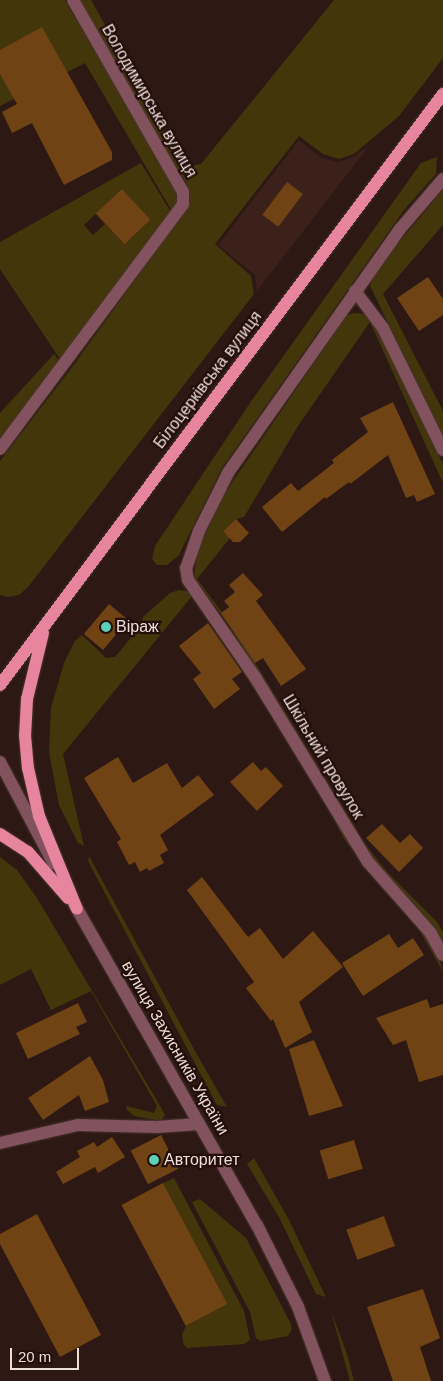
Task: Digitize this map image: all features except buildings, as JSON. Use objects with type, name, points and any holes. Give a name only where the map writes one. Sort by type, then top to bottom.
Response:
[{"type":"main road","name":"Білоцерківська вулиця","points":[[0,685],[443,94]]},
{"type":"main road","points":[[45,624],[27,699],[25,734],[28,768],[39,816],[77,909]]},
{"type":"main road","points":[[0,834],[28,852],[77,909]]},
{"type":"street","name":"Володимирська вулиця","points":[[0,449],[179,214],[183,192],[73,0]]},
{"type":"street","points":[[443,178],[400,229],[355,290],[383,328],[443,450]]},
{"type":"street","name":"Шкільний провулок","points":[[355,290],[228,473],[199,531],[186,568],[188,580],[266,694],[368,862],[430,932],[443,955]]},
{"type":"street","name":"вулиця Захисників України","points":[[0,762],[77,909],[282,1272],[313,1344],[324,1381]]},
{"type":"street","points":[[0,1142],[78,1125],[167,1127],[199,1124]]},
{"type":"shaded area","points":[[0,0],[65,0],[176,190],[177,203],[173,213],[85,63],[0,106]]},
{"type":"shaded area","points":[[80,0],[91,0],[185,167],[201,164],[334,0],[443,0],[443,58],[399,116],[354,154],[339,159],[323,154],[299,136],[215,244],[251,276],[254,294],[28,587],[19,595],[8,597],[0,595],[0,461],[73,366],[188,206],[190,198],[186,182],[159,143]]},
{"type":"shaded area","points":[[299,140],[321,158],[339,162],[353,157],[369,146],[257,291],[255,275],[218,245]]},
{"type":"shaded area","points":[[437,157],[436,174],[404,210],[222,468],[179,555],[167,565],[157,565],[152,559],[155,546],[252,400],[421,163]]},
{"type":"shaded area","points":[[141,163],[172,214],[60,359],[0,269],[0,242]],"holes":[[[122,189],[151,220],[124,244],[105,224],[93,235],[84,225]]]},
{"type":"shaded area","points":[[443,190],[443,225],[383,294],[443,411],[443,436],[370,286],[372,278],[394,248]]},
{"type":"shaded area","points":[[354,313],[367,314],[373,320],[443,464],[443,483],[370,322],[298,426],[244,517],[236,519],[223,531],[230,538],[197,579],[234,628],[365,844],[388,873],[437,922],[443,932],[443,943],[432,926],[373,863],[232,630],[194,577],[197,553],[220,500],[347,315]]},
{"type":"shaded area","points":[[54,354],[59,361],[0,440],[0,413]]},
{"type":"shaded area","points":[[179,590],[192,592],[419,926],[439,957],[443,972],[420,931],[344,839],[318,787],[193,595],[63,754],[84,846],[78,843],[59,805],[49,752],[51,708],[64,663],[75,641],[82,635],[106,658],[115,657],[140,627],[143,617],[170,593]]},
{"type":"shaded area","points":[[89,856],[227,1107],[217,1105],[88,861]]},
{"type":"shaded area","points":[[0,857],[17,870],[37,898],[159,1104],[165,1115],[161,1121],[134,1116],[127,1110],[126,1106],[154,1113],[157,1106],[91,991],[51,1010],[31,969],[0,985]]},
{"type":"shaded area","points":[[254,1158],[289,1220],[326,1297],[316,1294],[280,1219],[247,1164]]},
{"type":"shaded area","points":[[174,1178],[244,1311],[250,1340],[244,1344],[187,1348],[184,1345],[182,1335],[186,1326],[227,1304],[163,1183]]},
{"type":"shaded area","points":[[200,1199],[246,1238],[290,1322],[292,1329],[288,1336],[260,1341],[256,1338],[250,1312],[192,1202]]},
{"type":"shaded area","points":[[331,1311],[347,1354],[354,1381],[350,1381]]},
{"type":"place","name":"Віраж","points":[[106,627]]},
{"type":"place","name":"Авторитет","points":[[154,1160]]}]
